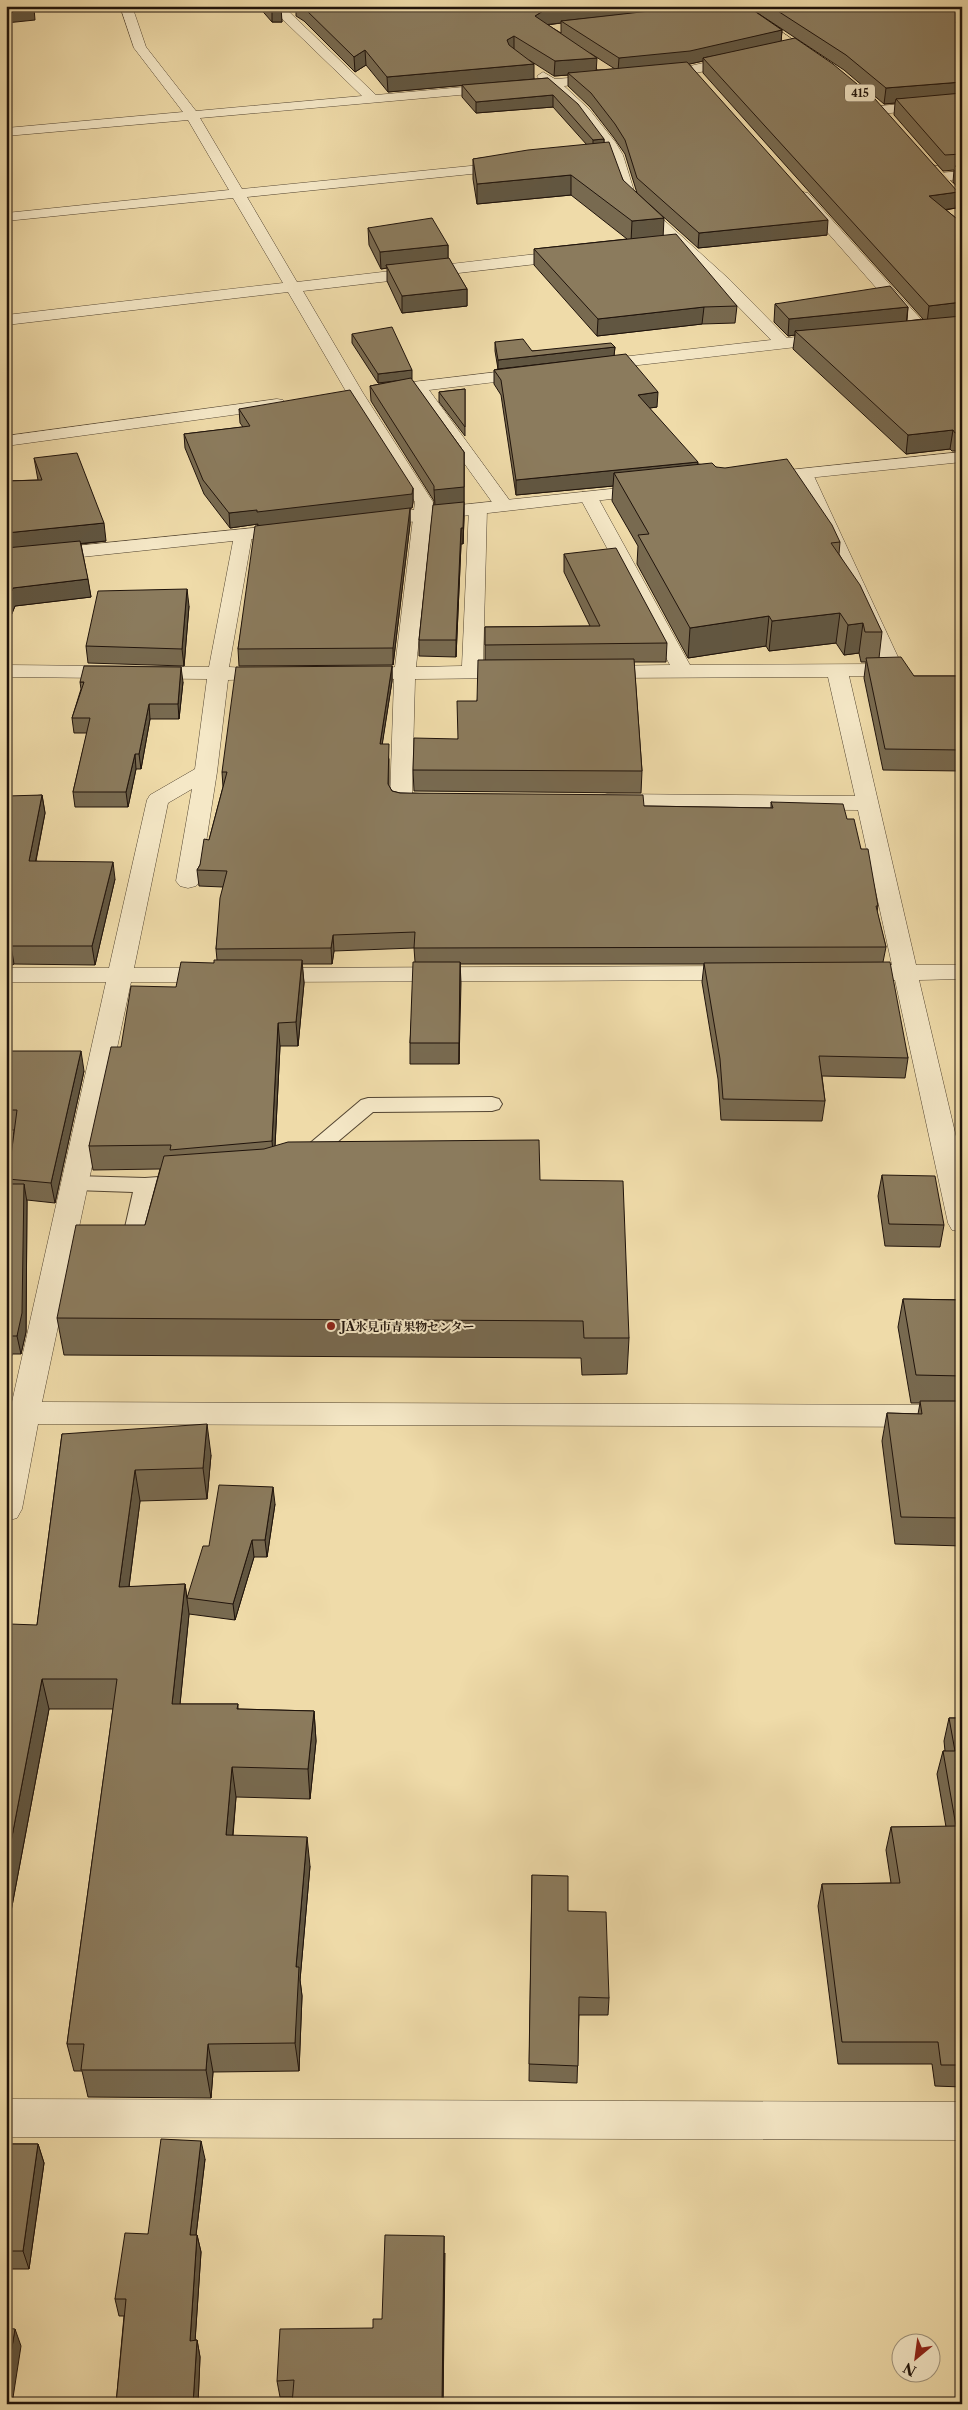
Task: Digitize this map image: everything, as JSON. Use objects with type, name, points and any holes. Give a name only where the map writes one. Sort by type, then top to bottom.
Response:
[{"type":"highway","points":[[738,7],[830,69]]},
{"type":"highway","name":"415","points":[[876,107],[891,122]]},
{"type":"highway","points":[[927,162],[962,204]]},
{"type":"street","points":[[126,6],[140,48],[191,114],[355,394],[424,502],[421,515],[405,674],[401,800],[450,800]]},
{"type":"street","points":[[720,11],[738,7]]},
{"type":"street","points":[[301,10],[280,10],[372,98]]},
{"type":"street","points":[[777,51],[796,46]]},
{"type":"street","points":[[644,74],[690,70],[748,57]]},
{"type":"street","points":[[529,66],[580,104],[608,139],[616,155],[628,196],[724,282],[784,342]]},
{"type":"street","points":[[6,132],[616,77],[600,67]]},
{"type":"street","points":[[690,70],[703,85]]},
{"type":"street","points":[[876,107],[962,102]]},
{"type":"street","points":[[587,158],[616,155]]},
{"type":"street","points":[[6,217],[528,164]]},
{"type":"street","points":[[940,177],[962,175]]},
{"type":"street","points":[[794,187],[922,330]]},
{"type":"street","points":[[640,247],[679,243]]},
{"type":"street","points":[[6,320],[292,285],[590,252]]},
{"type":"street","points":[[902,332],[942,328]]},
{"type":"street","points":[[575,367],[784,342],[843,337]]},
{"type":"street","points":[[336,396],[546,371]]},
{"type":"street","points":[[417,386],[504,505]]},
{"type":"street","points":[[6,441],[297,402]]},
{"type":"street","points":[[745,480],[962,457]]},
{"type":"street","points":[[577,672],[894,670],[804,474]]},
{"type":"street","points":[[352,523],[666,488]]},
{"type":"street","points":[[588,496],[683,671]]},
{"type":"street","points":[[472,673],[478,508]]},
{"type":"street","points":[[6,559],[312,528]]},
{"type":"street","points":[[188,881],[206,772],[218,674],[243,536]]},
{"type":"street","points":[[837,669],[962,1223]]},
{"type":"street","points":[[6,671],[287,674]]},
{"type":"street","points":[[366,674],[539,672]]},
{"type":"street","points":[[6,1509],[16,1413],[69,1250],[76,1183],[158,800],[206,772]]},
{"type":"street","points":[[589,801],[866,803]]},
{"type":"street","points":[[837,973],[962,972]]},
{"type":"street","points":[[6,975],[758,973]]},
{"type":"street","points":[[16,1413],[962,1416]]},
{"type":"street","points":[[6,2118],[962,2120]]},
{"type":"lane","points":[[284,1171],[293,1169],[368,1105],[492,1104]]},
{"type":"lane","points":[[76,1183],[145,1185],[201,1181]]},
{"type":"lane","points":[[104,1251],[131,1251],[145,1185]]},
{"type":"building","points":[[6,6],[33,6],[34,8],[6,12]]},
{"type":"building","points":[[302,6],[582,6],[543,11],[535,16],[597,58],[555,61],[514,36],[507,40],[509,45],[534,64],[387,77],[365,50],[354,57]]},
{"type":"building","points":[[694,6],[747,6],[782,30],[690,51],[619,58],[561,21]]},
{"type":"building","points":[[770,6],[962,6],[962,16],[959,17],[956,23],[962,27],[962,82],[886,88],[846,55]]},
{"type":"building","points":[[795,38],[833,64],[875,99],[958,192],[929,196],[962,223],[962,302],[929,306],[703,58]]},
{"type":"building","points":[[687,62],[828,220],[699,233],[637,178],[625,140],[615,124],[591,93],[568,73]]},
{"type":"building","points":[[548,78],[578,104],[604,139],[593,140],[553,95],[476,102],[462,85]]},
{"type":"building","points":[[962,93],[962,154],[945,155],[896,99]]},
{"type":"building","points":[[609,142],[623,180],[664,218],[632,221],[571,175],[477,184],[473,159],[528,150]]},
{"type":"building","points":[[962,165],[962,173],[955,166]]},
{"type":"building","points":[[432,218],[448,245],[380,252],[368,228]]},
{"type":"building","points":[[676,234],[737,306],[704,307],[598,319],[534,249]]},
{"type":"building","points":[[449,258],[467,289],[402,296],[386,265]]},
{"type":"building","points":[[890,286],[908,307],[789,319],[775,304]]},
{"type":"building","points":[[962,316],[962,432],[955,433],[953,430],[908,435],[795,331]]},
{"type":"building","points":[[392,327],[412,370],[378,374],[352,334]]},
{"type":"building","points":[[523,339],[532,351],[611,343],[615,347],[498,360],[495,342]]},
{"type":"building","points":[[626,354],[658,392],[638,395],[698,462],[516,480],[501,380],[494,370]]},
{"type":"building","points":[[411,378],[464,452],[464,487],[434,490],[434,486],[370,386]]},
{"type":"building","points":[[465,389],[465,427],[439,392]]},
{"type":"building","points":[[350,390],[413,488],[412,494],[257,512],[257,510],[229,513],[203,480],[184,434],[250,426],[239,409]]},
{"type":"building","points":[[77,453],[104,523],[6,533],[6,481],[42,480],[34,458]]},
{"type":"building","points":[[787,459],[832,525],[840,542],[831,543],[860,585],[882,632],[865,632],[863,623],[848,625],[840,613],[772,621],[769,616],[690,628],[638,535],[649,534],[614,473],[712,463],[716,467],[725,468]]},
{"type":"building","points":[[464,502],[456,640],[419,640],[433,505]]},
{"type":"building","points":[[410,508],[393,648],[238,649],[255,526]]},
{"type":"building","points":[[80,541],[88,579],[13,588],[6,603],[6,548]]},
{"type":"building","points":[[616,548],[667,643],[485,645],[485,627],[600,626],[564,554]]},
{"type":"building","points":[[187,589],[182,649],[86,646],[98,591]]},
{"type":"building","points":[[901,657],[914,676],[962,676],[962,750],[885,749],[866,658]]},
{"type":"building","points":[[634,659],[642,771],[413,770],[414,738],[458,739],[457,701],[477,701],[478,660]]},
{"type":"building","points":[[84,666],[181,667],[178,704],[149,704],[139,754],[135,754],[126,792],[73,792],[90,718],[72,718],[84,682],[80,682]]},
{"type":"building","points":[[392,666],[380,744],[389,744],[388,784],[392,791],[400,793],[643,795],[644,806],[773,808],[771,802],[843,804],[847,819],[854,819],[861,849],[868,849],[878,906],[876,906],[886,947],[414,948],[415,932],[333,935],[331,948],[216,949],[220,898],[227,871],[197,870],[200,865],[204,839],[209,840],[227,772],[222,772],[236,667]]},
{"type":"building","points":[[42,795],[29,861],[113,862],[92,946],[11,946],[6,948],[6,799],[7,796]]},
{"type":"building","points":[[214,960],[302,960],[296,1022],[278,1023],[272,1141],[170,1150],[171,1145],[89,1146],[111,1047],[121,1047],[131,986],[176,987],[181,962],[214,963]]},
{"type":"building","points":[[413,962],[460,962],[459,1043],[410,1043]]},
{"type":"building","points":[[890,962],[908,1058],[819,1056],[825,1101],[723,1099],[720,1059],[704,963]]},
{"type":"building","points":[[6,1051],[81,1051],[51,1183],[8,1179],[17,1110],[6,1110]]},
{"type":"building","points":[[539,1140],[540,1180],[623,1181],[629,1338],[584,1338],[583,1321],[57,1318],[76,1225],[145,1225],[164,1156],[264,1149],[288,1142]]},
{"type":"building","points":[[882,1175],[935,1176],[944,1225],[889,1224]]},
{"type":"building","points":[[6,1184],[24,1184],[22,1313],[17,1336],[8,1336],[6,1345]]},
{"type":"building","points":[[903,1299],[962,1300],[962,1376],[916,1375]]},
{"type":"building","points":[[920,1401],[962,1401],[962,1518],[901,1517],[887,1413],[922,1414]]},
{"type":"building","points":[[207,1424],[203,1468],[135,1470],[119,1587],[185,1584],[172,1704],[238,1704],[237,1709],[314,1711],[308,1769],[232,1767],[226,1835],[307,1837],[296,1967],[299,1967],[295,2043],[208,2044],[206,2070],[81,2070],[84,2044],[67,2044],[117,1679],[42,1679],[6,1868],[6,1643],[10,1624],[37,1625],[62,1434]]},
{"type":"building","points":[[219,1485],[273,1487],[265,1540],[252,1540],[233,1604],[187,1598],[203,1546],[209,1546]]},
{"type":"building","points":[[949,1718],[962,1718],[962,2065],[941,2065],[938,2042],[842,2042],[822,1884],[900,1883],[891,1827],[956,1826],[943,1751],[955,1751]]},
{"type":"building","points":[[532,1875],[568,1876],[568,1911],[606,1912],[609,1998],[579,1997],[578,2066],[529,2064]]},
{"type":"building","points":[[161,2139],[201,2141],[190,2235],[197,2235],[190,2341],[197,2340],[193,2404],[116,2404],[126,2299],[115,2299],[125,2233],[148,2234]]},
{"type":"building","points":[[6,2144],[38,2144],[23,2251],[6,2251]]},
{"type":"building","points":[[385,2235],[444,2236],[442,2404],[292,2404],[294,2380],[277,2381],[280,2329],[373,2328],[373,2319],[382,2319]]},
{"type":"building","points":[[6,2328],[15,2329],[6,2383]]},
{"type":"place","name":"JA氷見市青果物センター","points":[[331,1326]]}]
